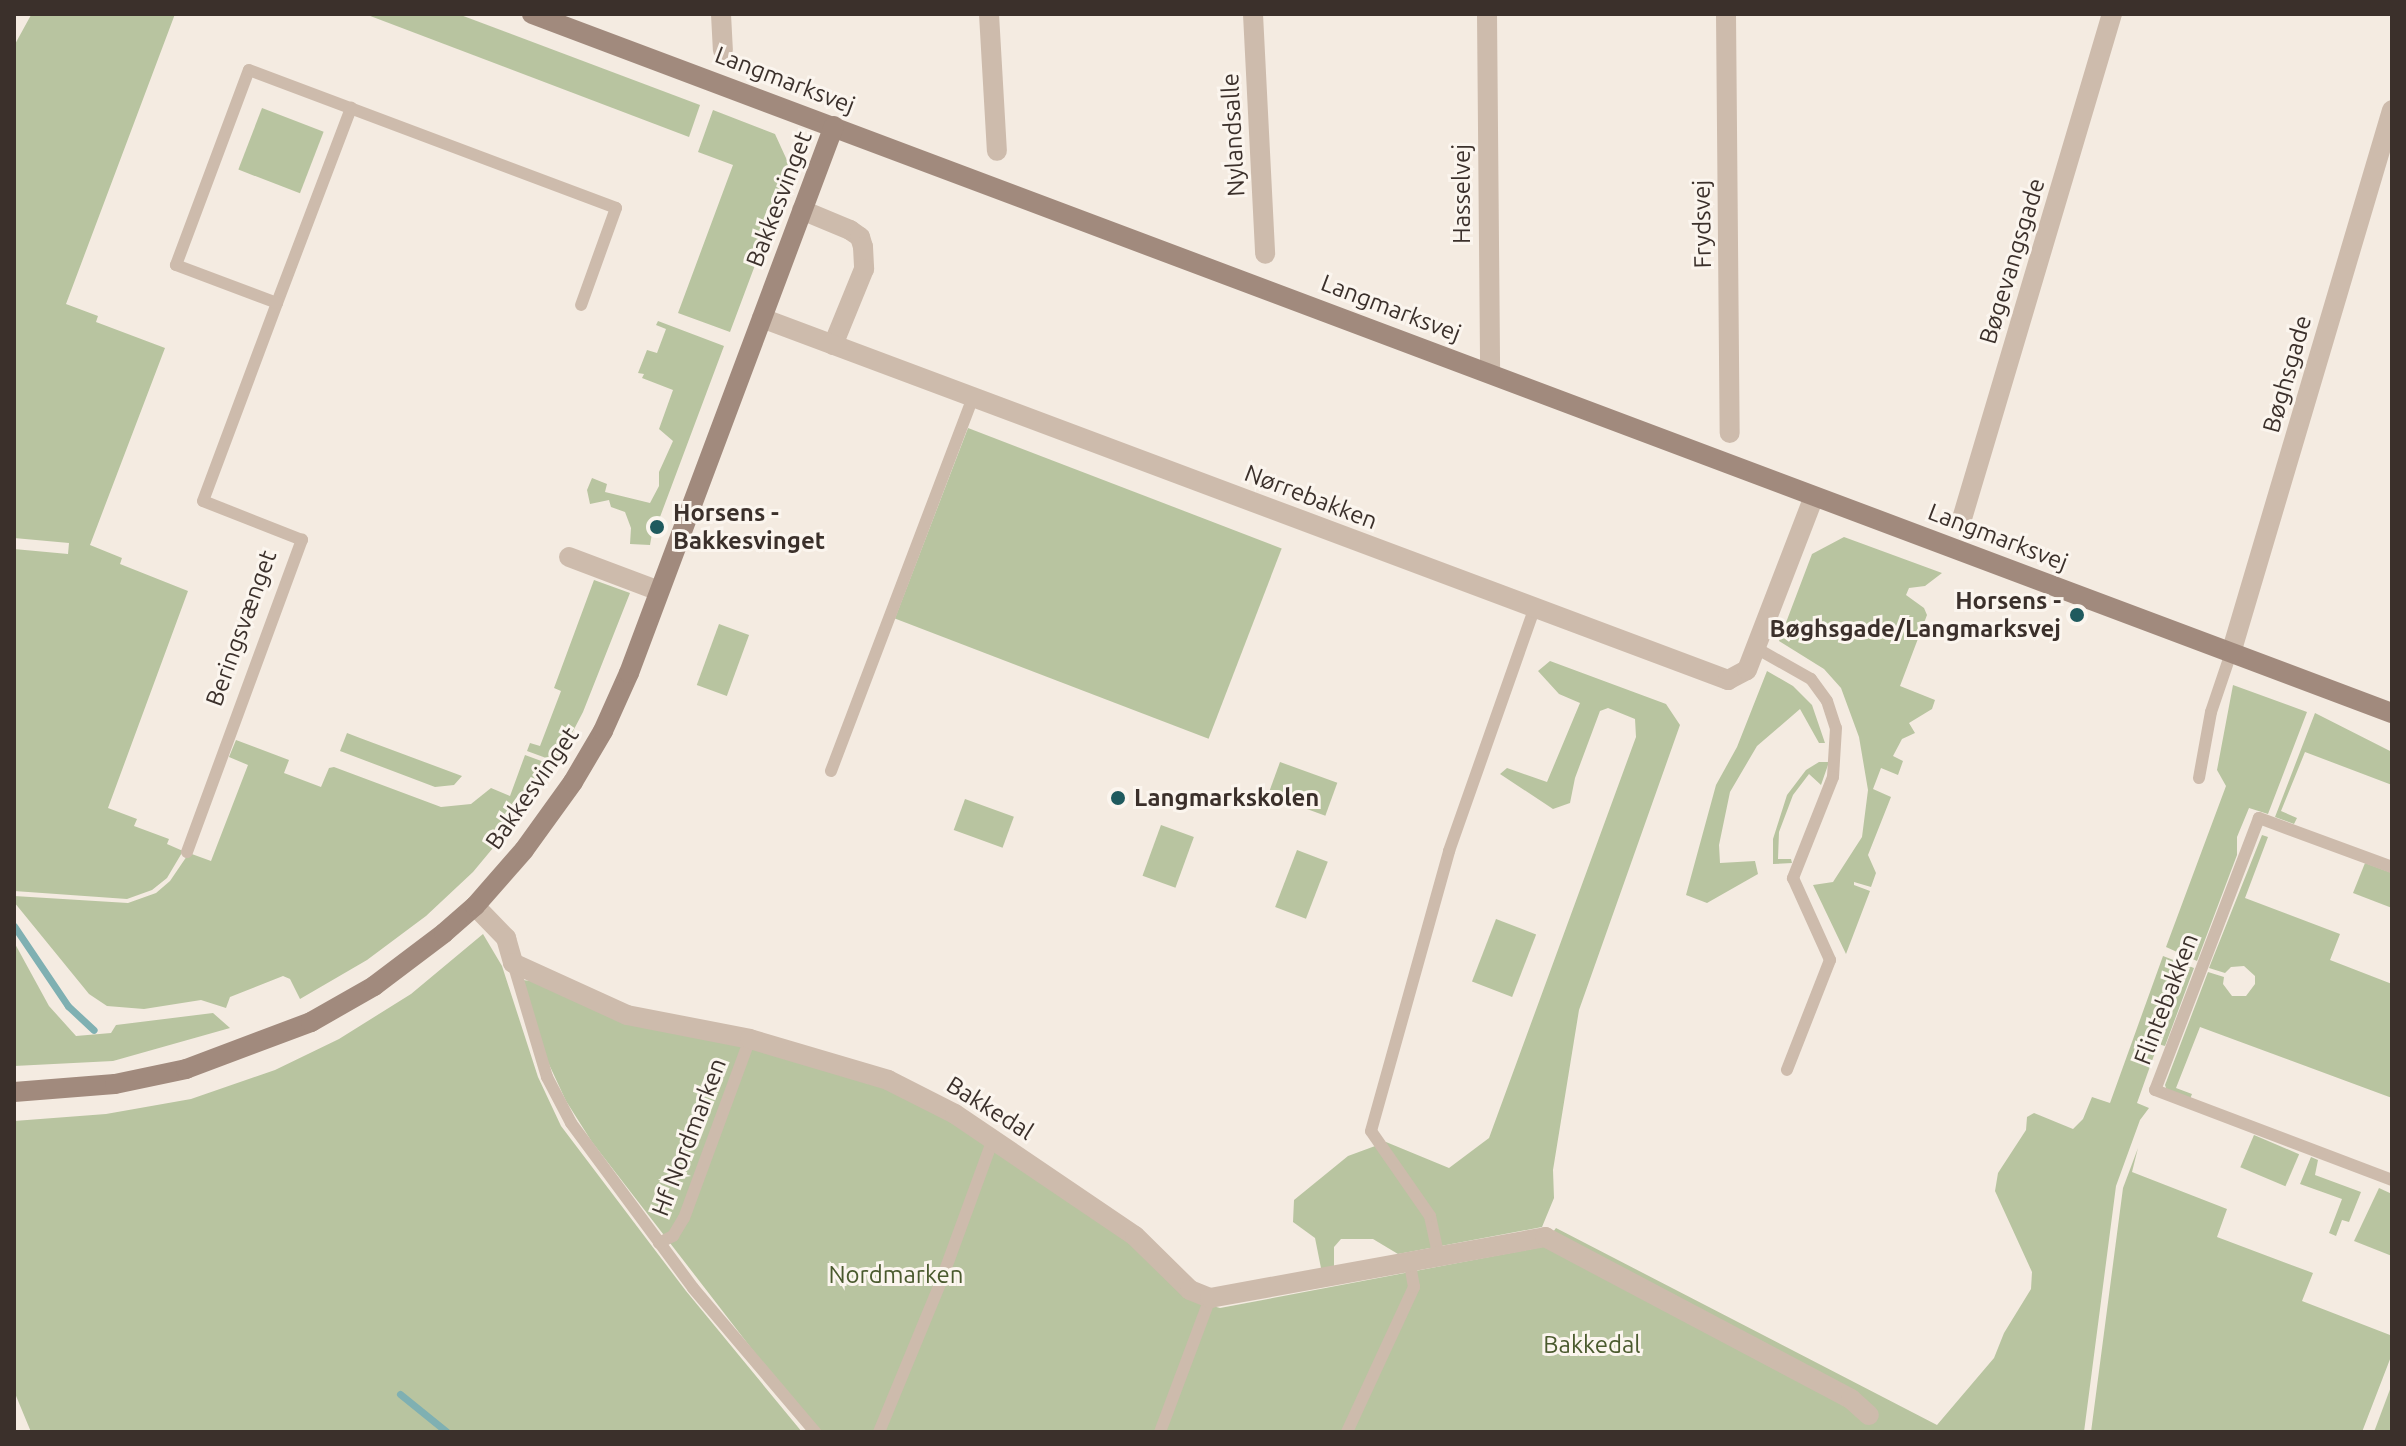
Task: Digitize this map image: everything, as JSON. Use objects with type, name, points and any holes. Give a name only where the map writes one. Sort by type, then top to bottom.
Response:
[{"type":"main road","name":"Langmarksvej","points":[[532,14],[2392,713]]},
{"type":"main road","name":"Bakkesvinget","points":[[14,1092],[115,1084],[186,1069],[247,1049],[311,1022],[374,986],[475,906],[524,850],[573,782],[629,673],[834,126]]},
{"type":"street","points":[[721,14],[723,50]]},
{"type":"street","points":[[989,14],[997,151]]},
{"type":"street","name":"Nylandsalle","points":[[1253,14],[1265,254]]},
{"type":"street","name":"Hasselvej","points":[[1487,14],[1490,373]]},
{"type":"street","name":"Frydsvej","points":[[1726,14],[1730,433]]},
{"type":"street","name":"Bøgevangsgade","points":[[1961,522],[2112,14]]},
{"type":"street","name":"Bøghsgade","points":[[2231,653],[2392,110]]},
{"type":"street","points":[[802,210],[860,237],[866,258],[833,345]]},
{"type":"street","name":"Nørrebakken","points":[[762,318],[1721,679],[1735,678],[1747,670],[1814,496]]},
{"type":"street","points":[[569,557],[659,591]]},
{"type":"street","points":[[475,906],[506,938],[513,963]]},
{"type":"street","name":"Bakkedal","points":[[513,963],[627,1015],[750,1039],[888,1080],[955,1114],[993,1139],[1135,1236],[1190,1290],[1210,1298]]},
{"type":"street","points":[[1210,1298],[1545,1237],[1851,1399],[1869,1415]]},
{"type":"lane","points":[[277,303],[176,265],[249,70],[616,208],[581,305]]},
{"type":"lane","name":"Beringsvænget","points":[[187,852],[302,540],[203,501],[351,108]]},
{"type":"lane","points":[[831,771],[973,397]]},
{"type":"lane","points":[[1439,1258],[1430,1216],[1371,1131],[1449,851],[1534,609]]},
{"type":"lane","points":[[1756,648],[1811,679],[1827,701],[1836,728],[1833,777],[1793,878],[1830,960],[1787,1070]]},
{"type":"lane","points":[[2199,778],[2211,712],[2231,653]]},
{"type":"lane","name":"Flintebakken","points":[[2392,867],[2259,818],[2155,1090],[2392,1180]]},
{"type":"lane","points":[[513,963],[547,1077],[591,1153],[659,1243],[815,1432]]},
{"type":"lane","name":"Hf Nordmarken","points":[[659,1243],[673,1236],[684,1218],[750,1039]]},
{"type":"lane","points":[[879,1432],[940,1284],[993,1139]]},
{"type":"lane","points":[[1347,1432],[1414,1287],[1410,1264]]},
{"type":"lane","points":[[1160,1432],[1210,1298]]},
{"type":"green space","points":[[175,14],[66,304],[98,316],[96,322],[165,348],[90,545],[122,558],[120,564],[188,591],[108,808],[137,819],[134,826],[169,839],[167,844],[183,851],[167,878],[152,890],[127,899],[14,891],[14,549],[68,554],[69,543],[14,538],[14,46],[31,15]]},
{"type":"green space","points":[[365,14],[458,14],[700,105],[689,137]]},
{"type":"green space","points":[[262,108],[324,132],[300,193],[238,170]]},
{"type":"green space","points":[[713,110],[775,134],[791,169],[730,332],[678,313],[733,165],[698,152]]},
{"type":"green space","points":[[658,321],[724,346],[660,517],[658,522],[654,522],[650,545],[630,544],[631,528],[625,512],[611,507],[609,500],[590,504],[587,490],[592,478],[607,484],[605,492],[650,503],[659,486],[659,472],[673,441],[659,429],[673,390],[642,378],[644,374],[638,373],[647,350],[657,353],[666,329],[656,325]]},
{"type":"green space","points":[[968,428],[1282,548],[1209,739],[895,618]]},
{"type":"green space","points":[[1844,537],[1942,573],[1925,586],[1909,588],[1906,595],[1924,608],[1927,615],[1900,686],[1935,700],[1932,709],[1909,723],[1915,733],[1902,739],[1893,756],[1903,761],[1898,775],[1881,768],[1873,789],[1891,797],[1868,855],[1876,873],[1871,887],[1854,882],[1854,885],[1870,891],[1846,954],[1813,885],[1833,882],[1862,837],[1868,790],[1859,737],[1841,688],[1824,669],[1779,641],[1812,554]]},
{"type":"green space","points":[[594,580],[630,593],[583,712],[557,762],[527,751],[530,743],[540,746],[561,691],[554,688]]},
{"type":"green space","points":[[719,624],[749,635],[727,696],[697,685]]},
{"type":"green space","points":[[1550,661],[1666,704],[1680,725],[1579,1010],[1553,1170],[1554,1198],[1542,1227],[1398,1254],[1373,1239],[1341,1239],[1334,1247],[1334,1268],[1321,1268],[1315,1238],[1293,1222],[1294,1200],[1348,1156],[1386,1142],[1449,1168],[1489,1138],[1636,737],[1635,719],[1608,708],[1600,711],[1575,778],[1570,803],[1553,809],[1500,774],[1507,768],[1547,782],[1580,703],[1559,694],[1538,671]]},
{"type":"green space","points":[[1767,671],[1793,686],[1812,705],[1825,743],[1819,743],[1800,709],[1757,746],[1730,792],[1719,845],[1720,863],[1755,861],[1758,874],[1707,903],[1686,895],[1716,785],[1737,747]]},
{"type":"green space","points":[[2233,685],[2307,712],[2268,814],[2249,808],[2237,837],[2237,855],[2197,961],[2166,947],[2226,786],[2217,770]]},
{"type":"green space","points":[[2315,713],[2392,752],[2392,785],[2305,752],[2281,811],[2297,818],[2294,824],[2275,817]]},
{"type":"green space","points":[[347,733],[462,776],[454,785],[435,787],[340,751]]},
{"type":"green space","points":[[236,740],[289,760],[284,773],[321,787],[329,768],[334,767],[441,807],[471,804],[491,788],[510,796],[525,755],[555,766],[518,818],[473,872],[426,916],[367,960],[300,999],[290,979],[283,976],[230,997],[226,1008],[201,1000],[144,1009],[107,1006],[89,994],[14,902],[14,896],[128,903],[156,893],[170,881],[189,853],[211,861],[248,765],[229,757]]},
{"type":"green space","points":[[1280,762],[1337,783],[1325,816],[1268,795]]},
{"type":"green space","points":[[1819,762],[1829,762],[1821,785],[1809,774],[1793,795],[1779,832],[1778,859],[1791,859],[1792,863],[1773,864],[1773,839],[1787,795],[1806,770]]},
{"type":"green space","points":[[965,799],[1014,817],[1003,848],[954,830]]},
{"type":"green space","points":[[1161,825],[1194,837],[1175,888],[1143,876]]},
{"type":"green space","points":[[2262,835],[2268,837],[2245,898],[2340,934],[2330,960],[2392,984],[2392,1098],[2200,1027],[2176,1088],[2192,1094],[2190,1099],[2167,1091],[2165,1085],[2208,972],[2224,977],[2223,984],[2232,996],[2246,996],[2255,984],[2255,976],[2244,966],[2231,967],[2225,973],[2209,968]]},
{"type":"green space","points":[[1297,850],[1328,862],[1306,919],[1275,907]]},
{"type":"green space","points":[[2365,863],[2392,873],[2392,908],[2353,893]]},
{"type":"green space","points":[[1496,919],[1536,934],[1512,997],[1472,982]]},
{"type":"green space","points":[[483,934],[502,966],[538,1077],[561,1126],[686,1291],[802,1432],[31,1432],[14,1391],[14,1121],[106,1114],[191,1099],[275,1070],[339,1039],[411,994]]},
{"type":"green space","points":[[14,942],[49,1006],[76,1036],[111,1033],[116,1025],[213,1013],[230,1028],[113,1061],[14,1066]]},
{"type":"green space","name":"Nordmarken","points":[[2163,956],[2194,968],[2165,1046],[2158,1044],[2137,1103],[2149,1108],[2140,1120],[2116,1186],[2084,1432],[822,1432],[765,1366],[592,1142],[566,1101],[547,1060],[522,980],[541,982],[876,1084],[939,1114],[1130,1241],[1185,1298],[1220,1308],[1542,1247],[1556,1228],[1937,1425],[1994,1358],[2004,1333],[2031,1289],[2032,1272],[1995,1191],[1998,1173],[2026,1130],[2027,1117],[2034,1113],[2073,1129],[2083,1119],[2092,1097],[2110,1103]]},
{"type":"green space","points":[[2254,1135],[2299,1154],[2285,1186],[2240,1167]]},
{"type":"green space","points":[[2138,1148],[2132,1172],[2227,1209],[2217,1237],[2313,1273],[2302,1301],[2390,1335],[2392,1332],[2392,1354],[2362,1432],[2091,1432],[2123,1188]]},
{"type":"green space","points":[[2311,1157],[2318,1160],[2315,1175],[2361,1192],[2349,1222],[2342,1220],[2336,1236],[2329,1233],[2342,1199],[2300,1184]]},
{"type":"green space","points":[[2379,1188],[2392,1194],[2392,1256],[2354,1241]]},
{"type":"green space","points":[[2392,1384],[2392,1431],[2374,1432]]},
{"type":"waterway","points":[[14,926],[68,1006],[94,1030]]},
{"type":"waterway","points":[[400,1394],[447,1432]]},
{"type":"place","name":"Horsens - Bakkesvinget","points":[[657,527]]},
{"type":"place","name":"Horsens - Bøghsgade/Langmarksvej","points":[[2077,615]]},
{"type":"place","name":"Langmarkskolen","points":[[1118,798]]}]
